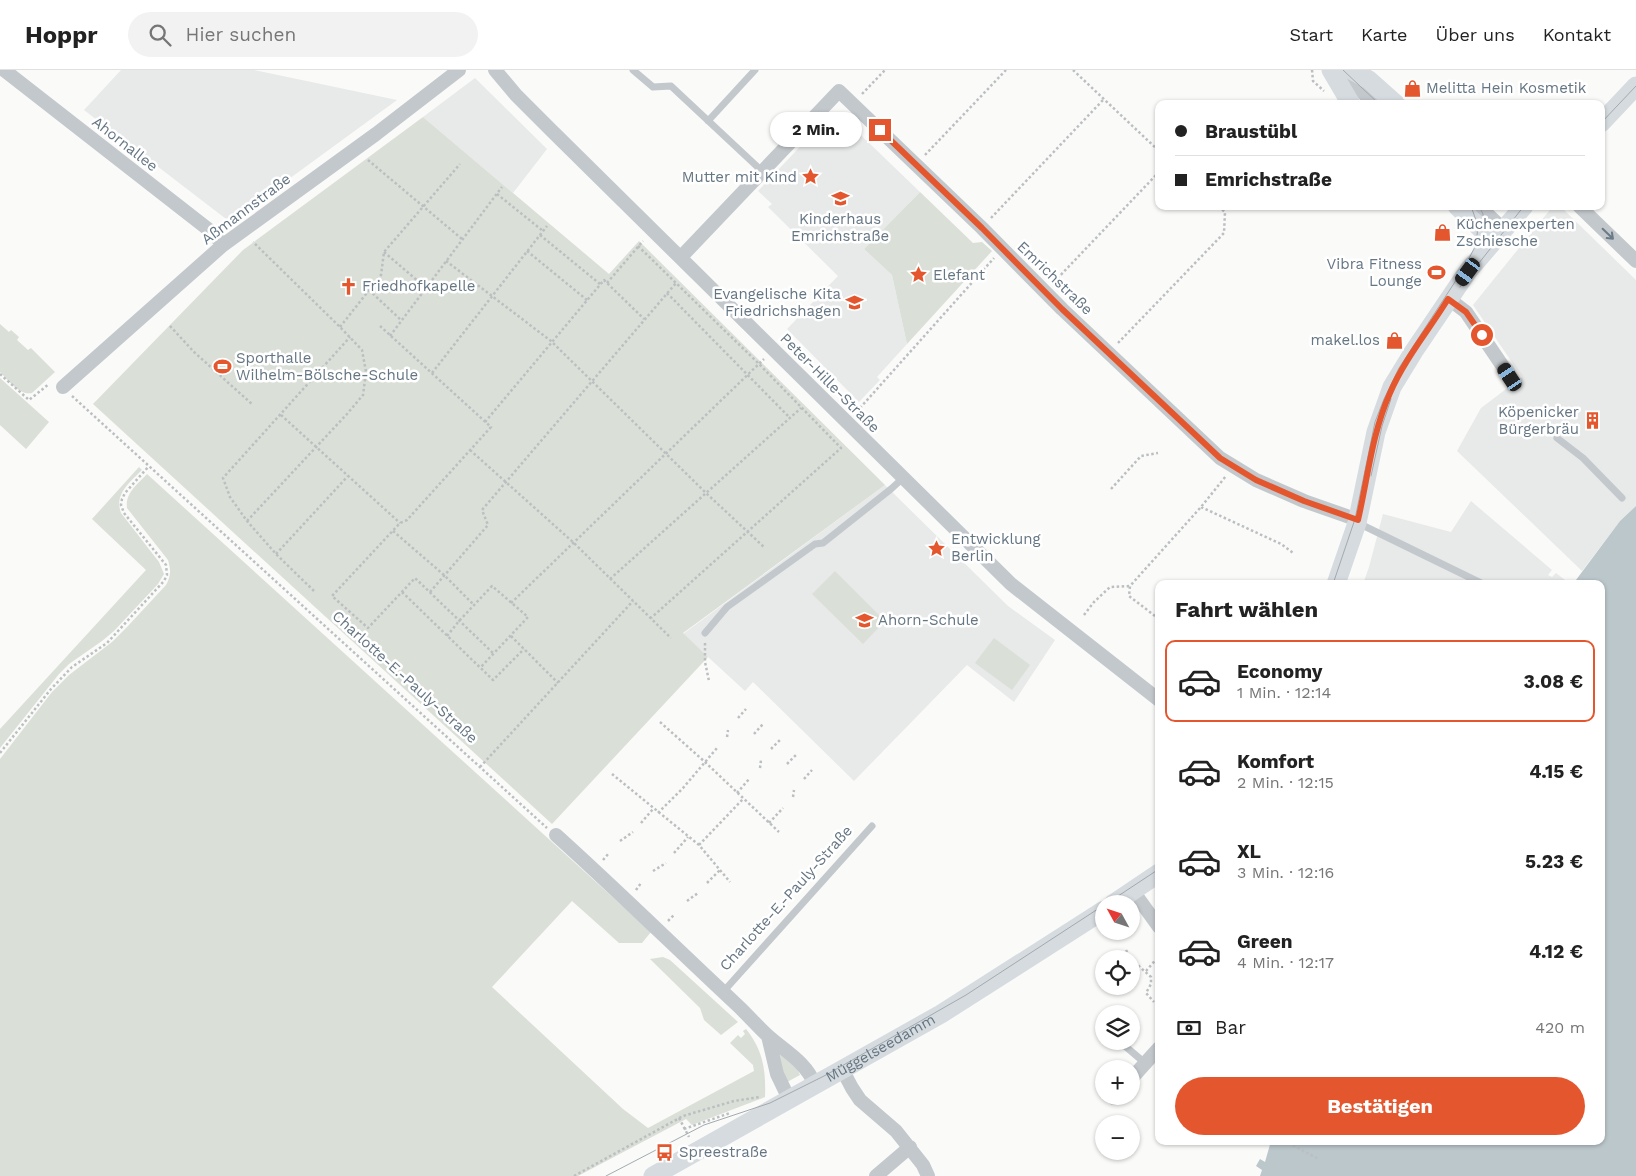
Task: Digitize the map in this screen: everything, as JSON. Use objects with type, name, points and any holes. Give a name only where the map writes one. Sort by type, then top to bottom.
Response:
[{"type":"main road","points":[[1331,70],[1349,100]]},
{"type":"main road","points":[[1351,70],[1369,80],[1392,100]]},
{"type":"main road","points":[[1605,119],[1636,86]]},
{"type":"main road","points":[[1337,580],[1358,521],[1376,432],[1390,394],[1414,351],[1448,299],[1507,221],[1470,210]]},
{"type":"main road","points":[[1126,895],[1155,876]]},
{"type":"main road","name":"Müggelseedamm","points":[[653,1176],[697,1153],[977,992],[1095,916]]},
{"type":"street","name":"Ahornallee","points":[[4,70],[213,233],[223,245]]},
{"type":"street","name":"Aßmannstraße","points":[[63,387],[223,245],[376,134],[459,70]]},
{"type":"street","name":"Peter-Hille-Straße","points":[[495,70],[522,101],[1011,584],[1155,697]]},
{"type":"street","name":"Emrichstraße","points":[[681,257],[839,91],[982,228],[1108,353],[1211,450],[1256,480],[1304,501],[1358,521]]},
{"type":"street","points":[[1583,210],[1636,261]]},
{"type":"street","points":[[1448,299],[1466,312],[1510,377]]},
{"type":"street","name":"Charlotte-E.-Pauly-Straße","points":[[556,835],[768,1036],[800,1063],[808,1072],[815,1085]]},
{"type":"street","points":[[1133,890],[1155,921]]},
{"type":"street","points":[[768,1036],[777,1074],[788,1099]]},
{"type":"street","points":[[1140,1069],[1155,1052]]},
{"type":"street","points":[[842,1069],[860,1100],[896,1130],[910,1147],[928,1176]]},
{"type":"street","points":[[876,1176],[910,1147]]},
{"type":"lane","points":[[633,70],[653,86],[671,86],[763,172]]},
{"type":"lane","points":[[708,121],[755,70]]},
{"type":"lane","points":[[1336,70],[1365,100]]},
{"type":"lane","points":[[1341,70],[1375,100]]},
{"type":"lane","points":[[1484,210],[1507,221]]},
{"type":"lane","points":[[1490,210],[1507,221]]},
{"type":"lane","points":[[1557,438],[1584,458],[1622,498]]},
{"type":"lane","points":[[705,632],[726,607],[815,544],[823,543],[892,489],[903,478]]},
{"type":"lane","points":[[1358,521],[1475,580]]},
{"type":"lane","name":"Charlotte-E.-Pauly-Straße","points":[[723,992],[872,826]]},
{"type":"lane","points":[[1130,1050],[1145,1063]]},
{"type":"path","points":[[852,104],[885,70]]},
{"type":"path","points":[[916,165],[1006,70]]},
{"type":"path","points":[[1073,70],[1155,146]]},
{"type":"path","points":[[982,228],[1104,99]]},
{"type":"path","points":[[368,160],[462,239]]},
{"type":"path","points":[[340,327],[381,275],[384,252],[460,164]]},
{"type":"path","points":[[1045,292],[1155,176]]},
{"type":"path","points":[[390,336],[502,187]]},
{"type":"path","points":[[496,194],[543,231]]},
{"type":"path","points":[[1108,353],[1224,233],[1225,212],[1223,210]]},
{"type":"path","points":[[432,373],[547,226]]},
{"type":"path","points":[[540,235],[600,284]]},
{"type":"path","points":[[607,283],[644,240]]},
{"type":"path","points":[[247,520],[363,395],[366,372],[362,350],[253,242]]},
{"type":"path","points":[[638,246],[759,364],[841,448],[651,618]]},
{"type":"path","points":[[527,251],[587,300]]},
{"type":"path","points":[[384,252],[426,288]]},
{"type":"path","points":[[860,408],[997,254]]},
{"type":"path","points":[[446,261],[551,341],[706,494],[765,548]]},
{"type":"path","points":[[485,422],[604,280],[644,319]]},
{"type":"path","points":[[430,592],[488,525],[482,510],[676,283]]},
{"type":"path","points":[[369,290],[402,320]]},
{"type":"path","points":[[667,293],[790,418]]},
{"type":"path","points":[[170,326],[194,352],[253,405]]},
{"type":"path","points":[[380,326],[491,427],[407,520],[400,523],[392,531],[332,596],[368,628],[415,578],[494,654]]},
{"type":"path","points":[[314,591],[276,554],[247,520],[230,497],[223,478],[350,338]]},
{"type":"path","points":[[511,602],[764,359]]},
{"type":"path","points":[[0,374],[29,400],[56,378],[63,387]]},
{"type":"path","name":"Charlotte-E.-Pauly-Straße","points":[[63,387],[556,835]]},
{"type":"path","points":[[610,578],[801,408]]},
{"type":"path","points":[[280,415],[400,523]]},
{"type":"path","points":[[470,450],[574,543],[671,638]]},
{"type":"path","points":[[1111,490],[1141,456],[1158,453]]},
{"type":"path","points":[[0,753],[72,667],[107,643],[164,581],[167,575],[166,565],[124,513],[121,505],[125,493],[149,466]]},
{"type":"path","points":[[1155,616],[1129,596],[1130,586],[1229,473]]},
{"type":"path","points":[[276,554],[348,476]]},
{"type":"path","points":[[1201,507],[1281,544],[1293,554]]},
{"type":"path","points":[[392,531],[474,605]]},
{"type":"path","points":[[447,636],[459,620],[492,586],[528,618],[480,668]]},
{"type":"path","points":[[1084,615],[1094,602],[1110,587],[1130,586]]},
{"type":"path","points":[[402,592],[493,680],[524,649]]},
{"type":"path","points":[[480,767],[633,601]]},
{"type":"path","points":[[705,632],[705,662],[709,681]]},
{"type":"path","points":[[511,636],[558,682]]},
{"type":"path","points":[[738,718],[746,709]]},
{"type":"path","points":[[660,722],[779,832]]},
{"type":"path","points":[[754,734],[763,724]]},
{"type":"path","points":[[727,737],[728,730]]},
{"type":"path","points":[[771,749],[780,740]]},
{"type":"path","points":[[658,813],[683,788],[717,748]]},
{"type":"path","points":[[787,764],[796,755]]},
{"type":"path","points":[[760,768],[761,760]]},
{"type":"path","points":[[804,779],[812,770]]},
{"type":"path","points":[[612,774],[699,845],[730,882]]},
{"type":"path","points":[[737,793],[750,778]]},
{"type":"path","points":[[793,797],[794,790]]},
{"type":"path","points":[[699,845],[743,799]]},
{"type":"path","points":[[770,823],[783,808]]},
{"type":"path","points":[[641,822],[653,809]]},
{"type":"path","points":[[620,840],[632,832]]},
{"type":"path","points":[[674,853],[689,837]]},
{"type":"path","points":[[602,860],[609,853]]},
{"type":"path","points":[[653,871],[666,863]]},
{"type":"path","points":[[708,883],[720,870]]},
{"type":"path","points":[[635,890],[641,883]]},
{"type":"path","points":[[686,901],[698,893]]},
{"type":"path","points":[[668,921],[675,914]]},
{"type":"path","points":[[1146,971],[1155,961]]},
{"type":"path","points":[[1140,966],[1151,977],[1151,984],[1146,993],[1154,1002]]},
{"type":"path","points":[[574,1176],[683,1116],[742,1099],[760,1097],[788,1099]]},
{"type":"path","points":[[684,1129],[735,1111]]},
{"type":"path","points":[[1292,1145],[1319,1159]]},
{"type":"shaded area","points":[[121,70],[254,70],[397,100],[230,222],[84,110]]},
{"type":"shaded area","points":[[475,78],[547,149],[513,193],[423,117]]},
{"type":"shaded area","points":[[832,113],[840,115],[920,192],[864,249],[892,275],[907,344],[877,377],[880,380],[859,402],[787,329],[838,276],[768,207],[772,204],[758,191]]},
{"type":"shaded area","points":[[423,117],[609,274],[639,241],[885,485],[683,633],[708,657],[552,824],[93,404],[243,250]]},
{"type":"shaded area","points":[[920,192],[973,243],[982,242],[992,251],[907,344],[892,275],[864,249]]},
{"type":"shaded area","points":[[1550,210],[1564,210],[1636,280],[1636,506],[1620,521],[1582,571],[1457,451],[1481,408],[1522,377],[1473,305]]},
{"type":"shaded area","points":[[0,324],[9,332],[11,330],[19,337],[17,340],[28,350],[31,348],[55,372],[32,393],[19,390],[0,372]]},
{"type":"shaded area","points":[[0,378],[49,422],[26,449],[0,425]]},
{"type":"shaded area","points":[[139,467],[142,470],[124,489],[119,506],[121,513],[159,562],[164,574],[158,584],[114,631],[69,664],[59,674],[0,748],[0,729],[146,570],[92,519]]},
{"type":"shaded area","points":[[147,474],[651,932],[642,943],[619,943],[572,901],[492,987],[623,1109],[648,1128],[754,1071],[753,1065],[730,1043],[738,1035],[741,1038],[745,1034],[743,1031],[746,1029],[760,1053],[764,1069],[765,1097],[692,1125],[686,1119],[578,1176],[0,1176],[0,759],[52,692],[69,675],[112,642],[166,585],[170,573],[168,560],[127,508],[130,494]]},
{"type":"shaded area","name":"Ahorn-Schule","points":[[885,485],[1008,606],[1055,640],[1014,702],[967,665],[854,781],[753,682],[745,691],[683,634]]},
{"type":"shaded area","points":[[1471,501],[1552,570],[1548,575],[1552,577],[1556,573],[1565,580],[1364,580],[1383,514],[1451,532]]},
{"type":"shaded area","points":[[1636,506],[1636,1176],[1260,1176],[1262,1170],[1256,1166],[1260,1159],[1265,1162],[1270,1145],[1605,1145],[1605,580],[1576,580],[1620,521]]},
{"type":"shaded area","points":[[835,571],[885,621],[863,644],[812,594]]},
{"type":"shaded area","points":[[994,638],[1030,665],[1012,690],[975,663]]},
{"type":"shaded area","points":[[663,957],[670,960],[738,1022],[721,1035],[704,1020],[700,1008],[650,959]]},
{"type":"shaded area","points":[[779,1050],[796,1066],[800,1075],[787,1082],[776,1053]]},
{"type":"tram line","points":[[1343,70],[1375,100]]},
{"type":"tram line","points":[[1605,119],[1636,86]]},
{"type":"tram line","points":[[1334,580],[1355,519],[1375,422],[1399,368],[1464,268],[1476,245],[1478,226],[1472,210]]},
{"type":"tram line","points":[[1481,210],[1485,232]]},
{"type":"tram line","points":[[1460,287],[1521,210]]},
{"type":"tram line","points":[[1371,476],[1382,426],[1391,399]]},
{"type":"tram line","points":[[1120,895],[1155,872]]},
{"type":"tram line","points":[[606,1176],[704,1125],[770,1103],[826,1075],[966,995],[1095,911]]},
{"type":"place","name":"Melitta Hein Kosmetik","points":[[1412,88]]},
{"type":"place","name":"Mutter mit Kind","points":[[811,177]]},
{"type":"place","name":"Kinderhaus Emrichstraße","points":[[840,198]]},
{"type":"place","name":"Küchenexperten Zschiesche","points":[[1442,233]]},
{"type":"place","name":"Vibra Fitness Lounge","points":[[1436,273]]},
{"type":"place","name":"Elefant","points":[[919,275]]},
{"type":"place","name":"Friedhofkapelle","points":[[348,286]]},
{"type":"place","name":"Evangelische Kita Friedrichshagen","points":[[855,303]]},
{"type":"place","name":"makel.los","points":[[1394,340]]},
{"type":"place","name":"Sporthalle Wilhelm-Bölsche-Schule","points":[[222,367]]},
{"type":"place","name":"Köpenicker Bürgerbräu","points":[[1593,421]]},
{"type":"place","name":"Entwicklung Berlin","points":[[937,548]]},
{"type":"place","name":"Ahorn-Schule","points":[[864,620]]},
{"type":"place","name":"Spreestraße","points":[[665,1152]]},
{"type":"route","points":[[880,130],[982,228],[1062,309],[1220,458],[1256,480],[1340,514],[1358,520],[1376,432],[1390,394],[1414,351],[1448,299],[1466,312],[1482,335]]}]
